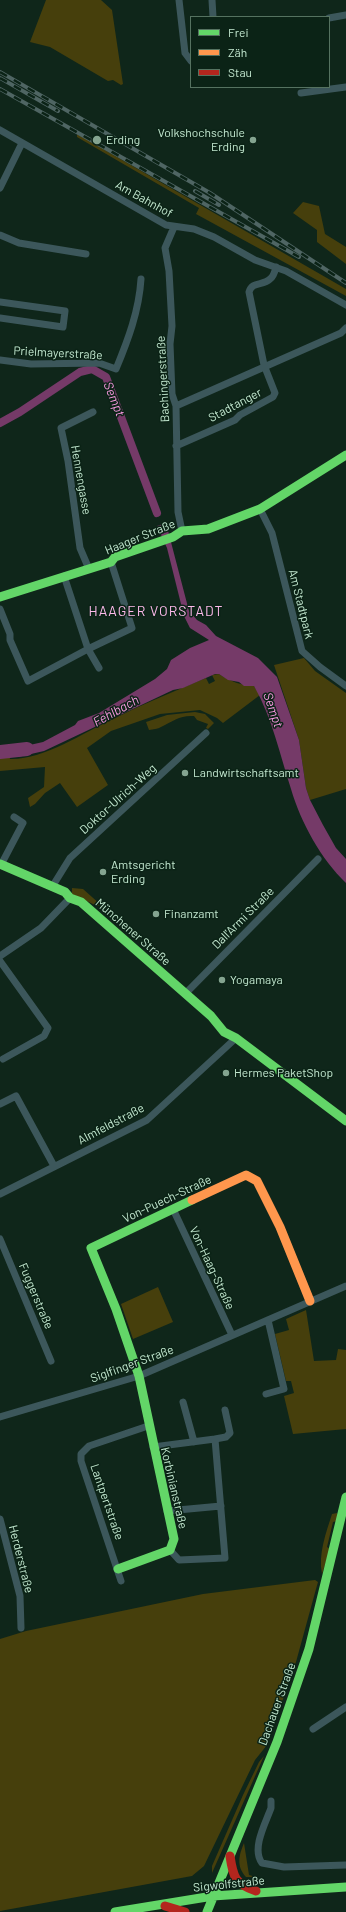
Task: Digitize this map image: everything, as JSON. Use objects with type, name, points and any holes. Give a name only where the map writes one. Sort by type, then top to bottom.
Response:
[{"type":"street","points":[[179,0],[185,53],[190,60]]},
{"type":"street","points":[[212,0],[213,16]]},
{"type":"street","points":[[330,18],[346,16]]},
{"type":"street","points":[[301,93],[346,87]]},
{"type":"street","name":"Am Bahnhof","points":[[0,130],[166,225],[201,231],[256,260],[276,267],[346,305]]},
{"type":"street","points":[[0,188],[22,142]]},
{"type":"street","name":"Bachingerstraße","points":[[174,227],[165,248],[169,271],[172,326],[170,349],[172,394],[176,406],[178,512],[182,531]]},
{"type":"street","points":[[0,235],[18,243],[86,254]]},
{"type":"street","name":"Stadtanger","points":[[176,446],[235,420],[240,415],[273,397],[275,393],[264,365],[249,292],[250,288],[254,285],[264,283],[270,279],[276,267]]},
{"type":"street","name":"Prielmayerstraße","points":[[0,360],[31,364],[99,363],[116,369],[130,336],[140,295],[141,279]]},
{"type":"street","points":[[0,302],[65,311],[63,327],[0,318]]},
{"type":"street","name":"Stadtanger","points":[[176,406],[264,365],[341,333],[346,328]]},
{"type":"street","name":"Hennengasse","points":[[89,569],[80,548],[69,467],[61,428],[93,412]]},
{"type":"street","name":"Haager Straße","points":[[0,597],[111,562],[115,557],[173,537],[182,531],[199,531],[208,529],[260,509],[346,455]]},
{"type":"street","name":"Am Stadtpark","points":[[260,509],[272,533],[302,651],[320,667],[346,686]]},
{"type":"street","points":[[0,609],[10,634],[10,640],[28,681],[88,649],[132,628],[111,562]]},
{"type":"street","points":[[64,576],[88,649],[99,668]]},
{"type":"street","name":"Doktor-Ulrich-Weg","points":[[52,887],[70,858],[206,733]]},
{"type":"street","name":"Münchener Straße","points":[[14,817],[23,823],[1,865],[65,892],[70,898],[81,902],[218,1022],[229,1027],[236,1038],[346,1121]]},
{"type":"street","name":"Dall'Armi Straße","points":[[185,994],[318,859]]},
{"type":"street","points":[[0,956],[41,928],[70,898]]},
{"type":"street","points":[[0,960],[48,1028],[44,1036],[3,1059]]},
{"type":"street","name":"Almfeldstraße","points":[[0,1194],[147,1120],[225,1050],[236,1038]]},
{"type":"street","points":[[0,1104],[16,1096],[54,1166]]},
{"type":"street","name":"Von-Puech-Straße","points":[[139,1376],[116,1309],[91,1248],[172,1209],[246,1176],[252,1176],[257,1181],[280,1227],[310,1301]]},
{"type":"street","name":"Von-Haag-Straße","points":[[172,1209],[232,1335]]},
{"type":"street","name":"Fuggerstraße","points":[[0,1239],[51,1361]]},
{"type":"street","name":"Siglfinger Straße","points":[[0,1417],[139,1376],[346,1286]]},
{"type":"street","points":[[266,1394],[284,1389],[268,1320]]},
{"type":"street","name":"Korbinianstraße","points":[[139,1376],[148,1426],[174,1539],[170,1550]]},
{"type":"street","points":[[183,1402],[194,1442]]},
{"type":"street","points":[[153,1447],[226,1437],[230,1433],[225,1410]]},
{"type":"street","name":"Lantpertstraße","points":[[121,1581],[81,1461],[81,1454],[89,1446],[148,1426]]},
{"type":"street","points":[[118,1569],[170,1550],[179,1560],[225,1558],[215,1439]]},
{"type":"street","name":"Dachauer Straße","points":[[207,1912],[277,1742],[309,1649],[346,1497]]},
{"type":"street","points":[[167,1511],[221,1506]]},
{"type":"street","name":"Herderstraße","points":[[0,1519],[20,1596],[21,1628]]},
{"type":"street","points":[[313,1729],[346,1707]]},
{"type":"street","points":[[271,1801],[272,1808],[258,1846],[259,1858],[262,1863],[284,1867],[346,1865]]},
{"type":"street","points":[[230,1854],[232,1873],[236,1882],[241,1886],[261,1892]]},
{"type":"street","name":"Sigwolfstraße","points":[[115,1912],[156,1904],[213,1896],[346,1887]]},
{"type":"street","points":[[156,1904],[185,1912]]},
{"type":"shaded area","points":[[46,0],[101,0],[112,10],[123,84],[121,85],[113,80],[108,81],[50,47],[30,42]]},
{"type":"shaded area","points":[[77,134],[346,289],[346,296],[196,214],[199,208],[77,137]]},
{"type":"shaded area","points":[[303,202],[319,206],[325,234],[346,247],[346,264],[317,242],[317,230],[293,213]]},
{"type":"shaded area","points":[[304,658],[315,671],[346,693],[346,789],[310,800],[306,788],[299,740],[274,665]]},
{"type":"shaded area","points":[[219,674],[236,683],[254,686],[260,695],[223,723],[217,718],[200,710],[160,714],[111,731],[87,748],[108,785],[77,807],[60,783],[45,793],[35,804],[30,807],[28,798],[44,787],[45,767],[0,771],[0,750],[9,749],[10,759],[36,755],[63,745],[136,708],[206,678],[209,684],[215,681],[212,675]]},
{"type":"shaded area","points":[[195,712],[205,714],[214,723],[208,729],[206,728],[208,724],[197,720],[194,716],[185,716],[158,728],[149,730],[146,722],[167,715]]},
{"type":"shaded area","points":[[72,888],[83,889],[101,905],[97,906],[72,894]]},
{"type":"shaded area","points":[[158,1287],[173,1322],[133,1339],[121,1304]]},
{"type":"shaded area","points":[[306,1310],[314,1361],[336,1360],[338,1349],[346,1350],[346,1429],[293,1434],[284,1396],[294,1393],[291,1381],[286,1381],[275,1334],[289,1330],[286,1319]]},
{"type":"shaded area","points":[[337,1513],[337,1521],[333,1522],[327,1547],[330,1549],[322,1574],[321,1559],[323,1544],[332,1514]]},
{"type":"shaded area","points":[[315,1580],[318,1582],[296,1662],[267,1745],[255,1760],[204,1866],[192,1876],[0,1911],[0,1639],[26,1631],[203,1594]]},
{"type":"shaded area","points":[[264,1756],[212,1873],[212,1866],[243,1795],[259,1762]]},
{"type":"shaded area","points":[[244,1843],[249,1875],[256,1877],[246,1877],[241,1869],[239,1860]]},
{"type":"water","points":[[166,523],[189,611],[197,620],[206,625],[216,636],[258,658],[277,677],[299,740],[306,788],[310,800],[336,848],[346,859],[346,883],[320,852],[300,815],[271,723],[254,686],[244,686],[239,682],[228,680],[219,674],[215,674],[183,688],[173,690],[44,751],[18,757],[10,752],[12,749],[43,742],[75,725],[78,721],[99,713],[155,679],[167,669],[171,660],[190,648],[209,640],[190,628],[184,616],[167,548],[157,526]]},
{"type":"waterway","name":"Sempt","points":[[0,423],[20,412],[80,372],[92,369],[106,377],[157,513]]},
{"type":"waterway","name":"Fehlbach","points":[[0,752],[27,749]]},
{"type":"railway","points":[[0,72],[210,193],[346,283]]},
{"type":"railway","points":[[0,78],[58,111]]},
{"type":"railway","points":[[0,89],[299,257]]},
{"type":"railway","points":[[195,191],[219,205]]},
{"type":"traffic: fast","points":[[0,597],[111,562],[115,557],[173,537],[182,531],[208,529],[260,509],[346,455]]},
{"type":"traffic: fast","points":[[0,864],[65,892],[70,898],[81,902],[211,1016],[224,1032],[236,1038],[346,1121]]},
{"type":"traffic: fast","points":[[118,1569],[170,1550],[174,1539],[139,1376],[116,1309],[91,1248],[192,1200]]},
{"type":"traffic: fast","points":[[207,1912],[277,1742],[309,1649],[346,1497]]},
{"type":"traffic: fast","points":[[115,1912],[213,1896],[346,1887]]},
{"type":"traffic: slow","points":[[192,1200],[246,1175],[257,1181],[280,1227],[310,1301]]},
{"type":"traffic: jam","points":[[230,1856],[232,1869],[236,1879],[244,1886],[256,1891]]},
{"type":"traffic: jam","points":[[165,1906],[185,1912]]},
{"type":"place","name":"Erding","points":[[97,140]]},
{"type":"place","name":"Volkshochschule Erding","points":[[253,140]]},
{"type":"place","name":"Landwirtschaftsamt","points":[[185,773]]},
{"type":"place","name":"Amtsgericht Erding","points":[[103,872]]},
{"type":"place","name":"Finanzamt","points":[[156,914]]},
{"type":"place","name":"Yogamaya","points":[[222,980]]},
{"type":"place","name":"Hermes PaketShop","points":[[226,1073]]},
{"type":"district","name":"HAAGER VORSTADT","points":[[156,611]]}]
